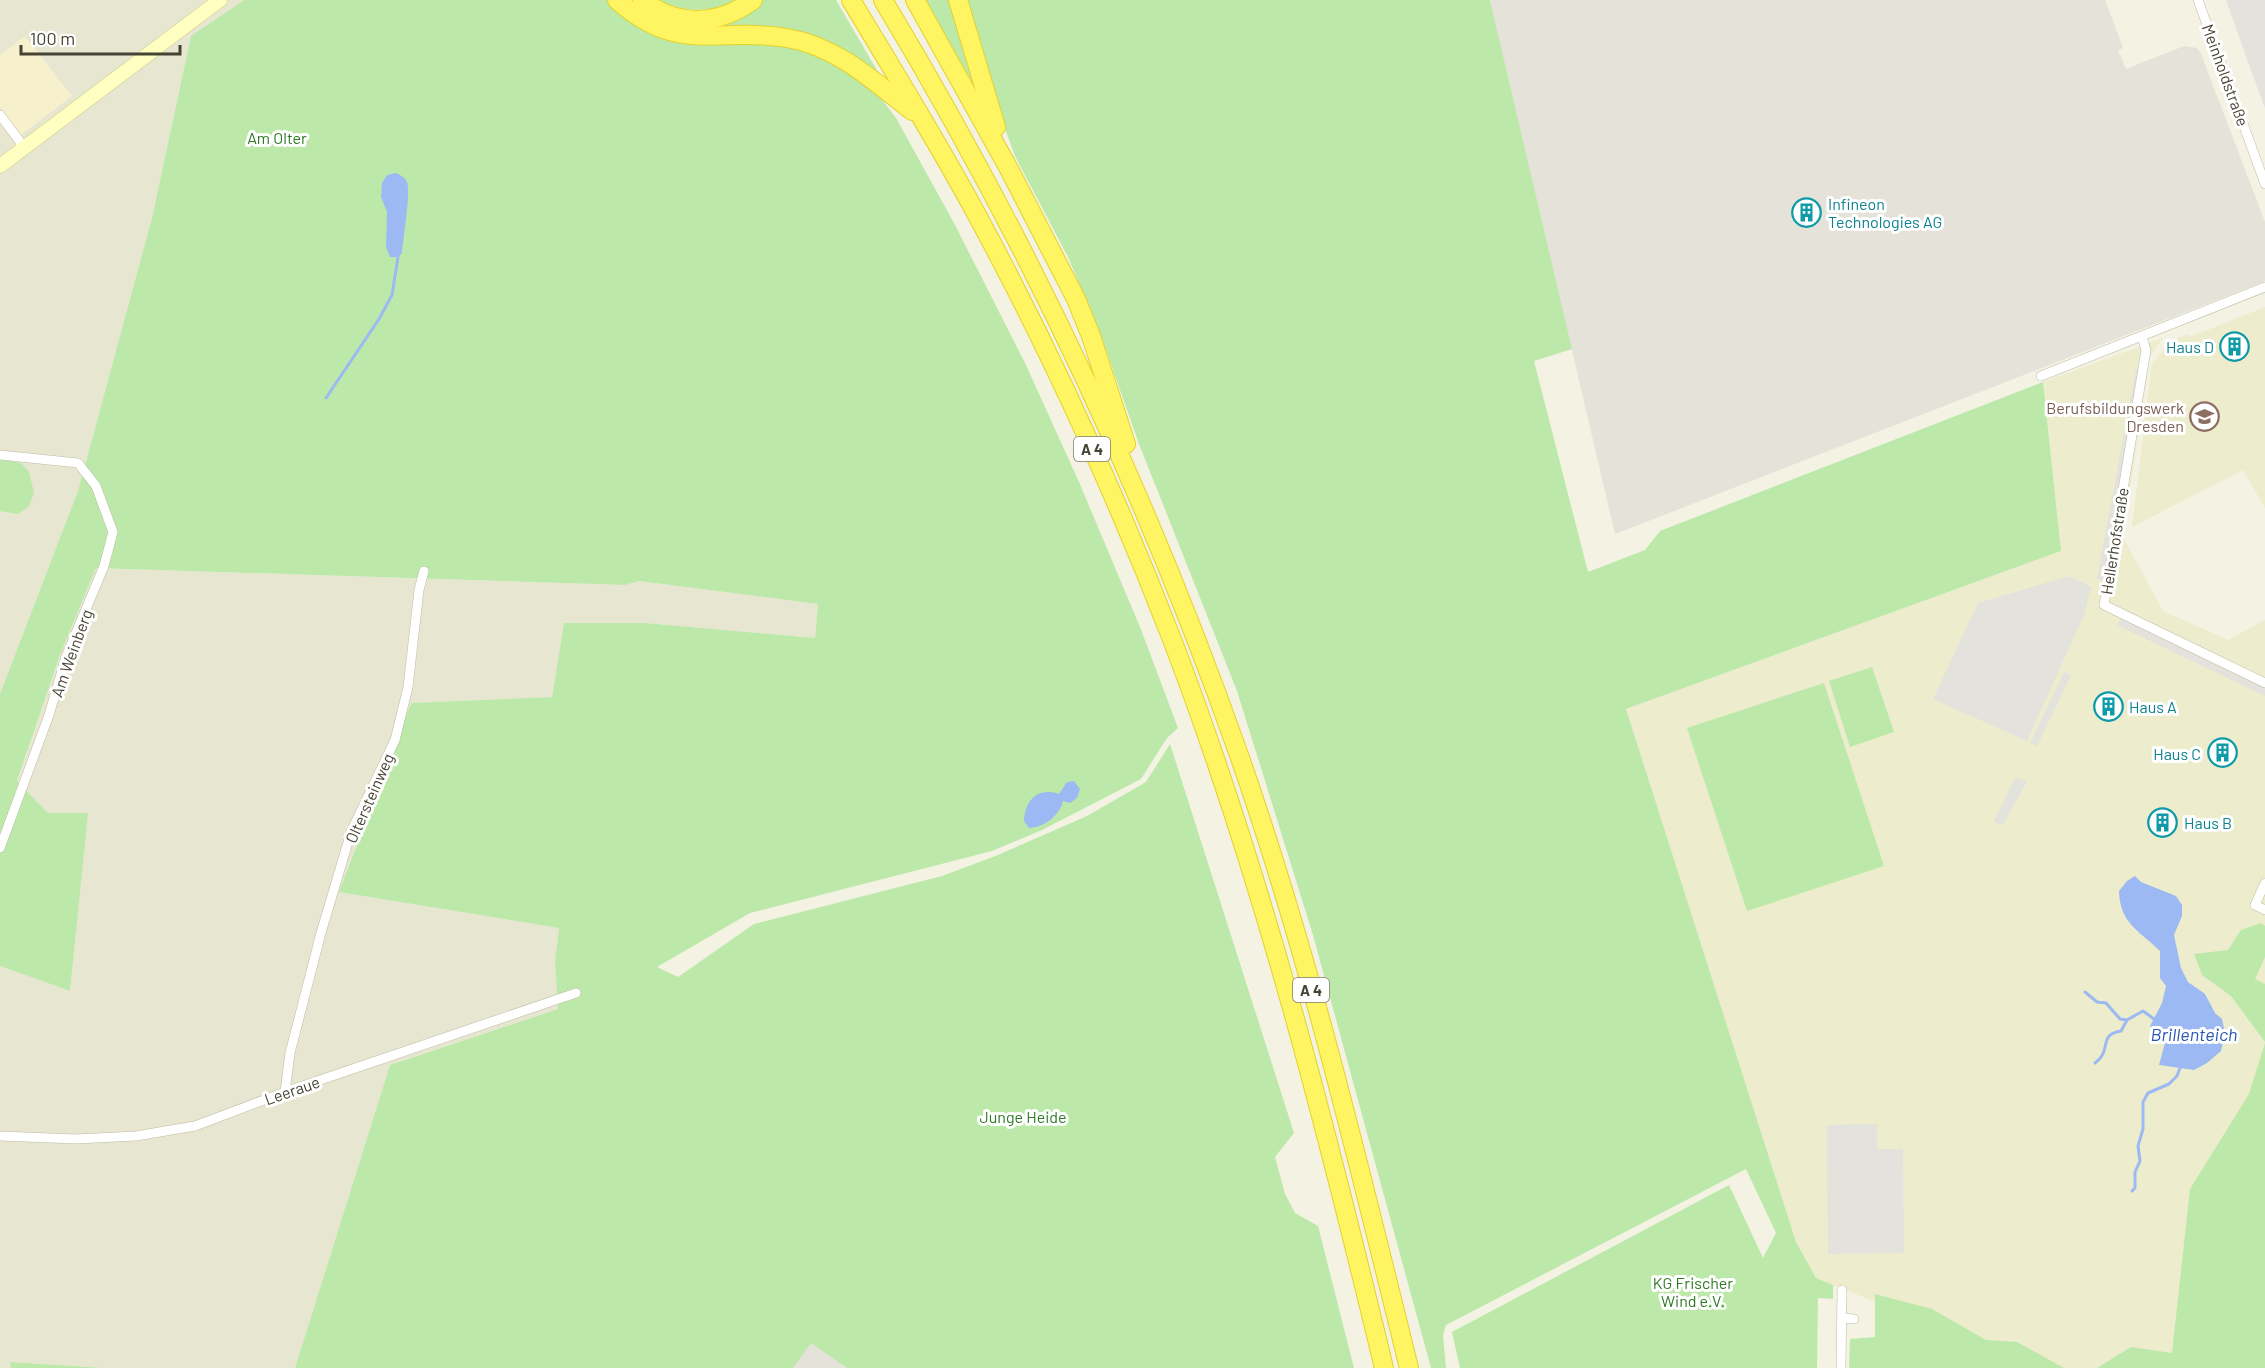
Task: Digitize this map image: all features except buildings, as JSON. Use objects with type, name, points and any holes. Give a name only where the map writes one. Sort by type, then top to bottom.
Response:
[{"type":"highway","points":[[617,0],[642,19],[678,34],[695,37],[754,35],[787,38],[816,46],[841,57],[865,73],[921,118]]},
{"type":"highway","points":[[642,0],[666,14],[697,21],[717,18],[738,11],[753,0]]},
{"type":"highway","name":"A 4","points":[[851,0],[978,216],[1073,407],[1124,522],[1173,643],[1227,796],[1276,950],[1311,1078],[1384,1368]]},
{"type":"highway","name":"A 4","points":[[883,0],[947,110],[1045,293],[1130,475],[1202,653],[1243,765],[1299,944],[1344,1108],[1409,1368]]},
{"type":"highway","points":[[915,0],[1058,259],[1088,327],[1126,443],[1130,475]]},
{"type":"highway","points":[[958,0],[1009,169]]},
{"type":"main road","points":[[0,166],[220,0]]},
{"type":"street","name":"Meinholdstraße","points":[[2198,0],[2265,184]]},
{"type":"street","points":[[0,115],[24,147]]},
{"type":"street","points":[[2042,376],[2265,287]]},
{"type":"street","name":"Hellerhofstraße","points":[[2142,337],[2146,350],[2104,605],[2265,683]]},
{"type":"street","name":"Am Weinberg","points":[[0,455],[78,463],[96,486],[113,532],[106,558],[66,657],[49,715],[0,848]]},
{"type":"street","name":"Oltersteinweg","points":[[285,1092],[290,1053],[321,933],[351,832],[395,740],[408,687],[419,591],[424,571]]},
{"type":"street","points":[[2265,883],[2255,905],[2265,910]]},
{"type":"street","name":"Leeraue","points":[[0,1136],[76,1139],[136,1136],[195,1126],[285,1092],[576,993]]},
{"type":"street","points":[[1841,1368],[1842,1290]]},
{"type":"street","points":[[1842,1318],[1854,1319]]},
{"type":"shaded area","points":[[0,0],[244,0],[191,36],[152,218],[78,491],[0,694]]},
{"type":"shaded area","points":[[1490,0],[2105,0],[2123,48],[2118,50],[2126,69],[2184,46],[2197,48],[2201,54],[2265,222],[2265,281],[1615,534]]},
{"type":"shaded area","points":[[2226,0],[2265,0],[2265,108],[2252,73]]},
{"type":"shaded area","points":[[25,36],[72,96],[20,136],[0,107],[0,55]]},
{"type":"shaded area","name":"Berufsbildungswerk Dresden","points":[[2265,307],[2265,508],[2243,470],[2132,527],[2152,363],[2173,340],[2188,334],[2190,337]]},
{"type":"shaded area","points":[[2163,338],[2150,356],[2123,537],[2163,611],[2228,640],[2265,620],[2265,1368],[2039,1368],[1816,1278],[1796,1242],[1626,709],[2061,551],[2043,382]]},
{"type":"shaded area","points":[[2136,369],[2142,369],[2107,581],[2097,579]]},
{"type":"shaded area","points":[[96,568],[625,585],[639,581],[818,604],[815,638],[645,623],[564,623],[552,697],[411,703],[339,892],[559,928],[555,961],[558,1009],[390,1065],[295,1368],[104,1368],[10,1362],[11,1368],[0,1368],[0,966],[70,991],[87,814],[48,813],[17,782],[60,655]]},
{"type":"shaded area","points":[[2069,576],[2091,587],[2084,615],[2027,741],[1933,699],[1978,603]]},
{"type":"shaded area","points":[[2123,614],[2265,683],[2265,696],[2117,625]]},
{"type":"shaded area","points":[[2064,672],[2071,675],[2037,746],[2030,743]]},
{"type":"shaded area","points":[[2015,777],[2027,781],[2003,825],[1994,822]]},
{"type":"shaded area","points":[[1877,1124],[1877,1149],[1903,1149],[1904,1253],[1828,1254],[1827,1125]]},
{"type":"shaded area","points":[[811,1342],[847,1368],[793,1368]]},
{"type":"green space","points":[[244,0],[608,0],[618,9],[777,43],[825,56],[877,93],[896,118],[954,223],[1025,363],[1079,482],[1140,627],[1178,728],[1167,738],[1141,779],[1042,830],[992,851],[750,913],[657,967],[678,977],[754,924],[942,876],[998,855],[1087,816],[1146,782],[1170,744],[1294,1133],[1275,1157],[1285,1194],[1295,1213],[1318,1226],[1354,1368],[847,1368],[811,1343],[793,1368],[295,1368],[390,1065],[558,1009],[555,961],[559,928],[339,892],[411,703],[552,697],[564,623],[645,623],[815,638],[818,604],[639,581],[625,585],[96,568],[60,655],[17,781],[48,813],[88,813],[70,991],[0,966],[0,694],[78,491],[152,218],[191,36]]},
{"type":"green space","points":[[657,0],[737,0],[717,8],[697,10],[677,7]]},
{"type":"green space","points":[[763,0],[836,0],[878,72],[875,73],[856,58],[688,27],[753,9]]},
{"type":"green space","points":[[925,0],[953,0],[976,89]]},
{"type":"green space","name":"KG Frischer Wind e.V.","points":[[964,0],[1490,0],[1572,349],[1534,361],[1588,572],[1645,550],[1660,531],[2043,382],[2061,551],[1626,709],[1796,1242],[1816,1278],[1833,1285],[1833,1299],[1818,1298],[1817,1368],[1460,1368],[1452,1332],[1729,1185],[1763,1258],[1776,1233],[1746,1169],[1446,1325],[1443,1335],[1446,1368],[1431,1368],[1313,935],[1237,691],[1139,444],[1100,333],[1068,257],[1015,156],[993,96]]},
{"type":"green space","points":[[0,459],[21,463],[29,472],[34,493],[29,506],[18,514],[0,511]]},
{"type":"green space","points":[[1872,667],[1894,732],[1850,747],[1829,681]]},
{"type":"green space","points":[[1824,683],[1884,866],[1747,911],[1687,728]]},
{"type":"green space","points":[[2261,923],[2265,926],[2265,957],[2255,979],[2265,984],[2265,1042],[2231,996],[2202,975],[2194,954],[2228,950],[2241,930]]},
{"type":"green space","points":[[2265,1043],[2265,1368],[2097,1368],[2131,1347],[2172,1353],[2190,1189],[2249,1094]]},
{"type":"green space","points":[[1875,1294],[1932,1309],[1986,1340],[2017,1342],[2064,1368],[1849,1368],[1850,1339],[1875,1337]]},
{"type":"green space","points":[[10,1362],[104,1368],[11,1368]]},
{"type":"water","points":[[396,173],[404,177],[407,182],[407,205],[402,253],[398,257],[390,257],[386,247],[387,212],[381,197],[382,183],[387,175]]},
{"type":"water","points":[[1074,781],[1080,789],[1077,798],[1070,803],[1063,801],[1050,820],[1029,828],[1024,821],[1030,801],[1045,792],[1059,794],[1067,782]]},
{"type":"water","name":"Brillenteich","points":[[2135,876],[2141,882],[2176,896],[2182,905],[2182,916],[2174,935],[2181,968],[2188,982],[2205,994],[2215,1013],[2222,1019],[2225,1033],[2221,1051],[2194,1070],[2159,1065],[2165,1043],[2150,1026],[2162,1003],[2166,986],[2160,978],[2160,951],[2132,926],[2120,902],[2119,891],[2127,881]]},
{"type":"waterway","points":[[326,398],[379,319],[392,295],[398,257]]},
{"type":"waterway","points":[[2085,992],[2097,1002],[2106,1003],[2120,1019],[2127,1020],[2143,1011],[2154,1019]]},
{"type":"waterway","points":[[2095,1063],[2103,1053],[2109,1036],[2121,1031],[2127,1020]]},
{"type":"waterway","points":[[2132,1191],[2135,1188],[2135,1172],[2140,1161],[2138,1146],[2143,1129],[2143,1102],[2148,1093],[2169,1084],[2177,1076],[2180,1068]]},
{"type":"place","name":"Infineon Technologies AG","points":[[1807,212]]},
{"type":"place","name":"Haus D","points":[[2235,346]]},
{"type":"place","name":"Berufsbildungswerk Dresden","points":[[2205,416]]},
{"type":"place","name":"Haus A","points":[[2108,706]]},
{"type":"place","name":"Haus C","points":[[2222,753]]},
{"type":"place","name":"Haus B","points":[[2163,822]]},
{"type":"park label","name":"Am Olter","points":[[277,137]]},
{"type":"park label","name":"Junge Heide","points":[[1023,1116]]}]
